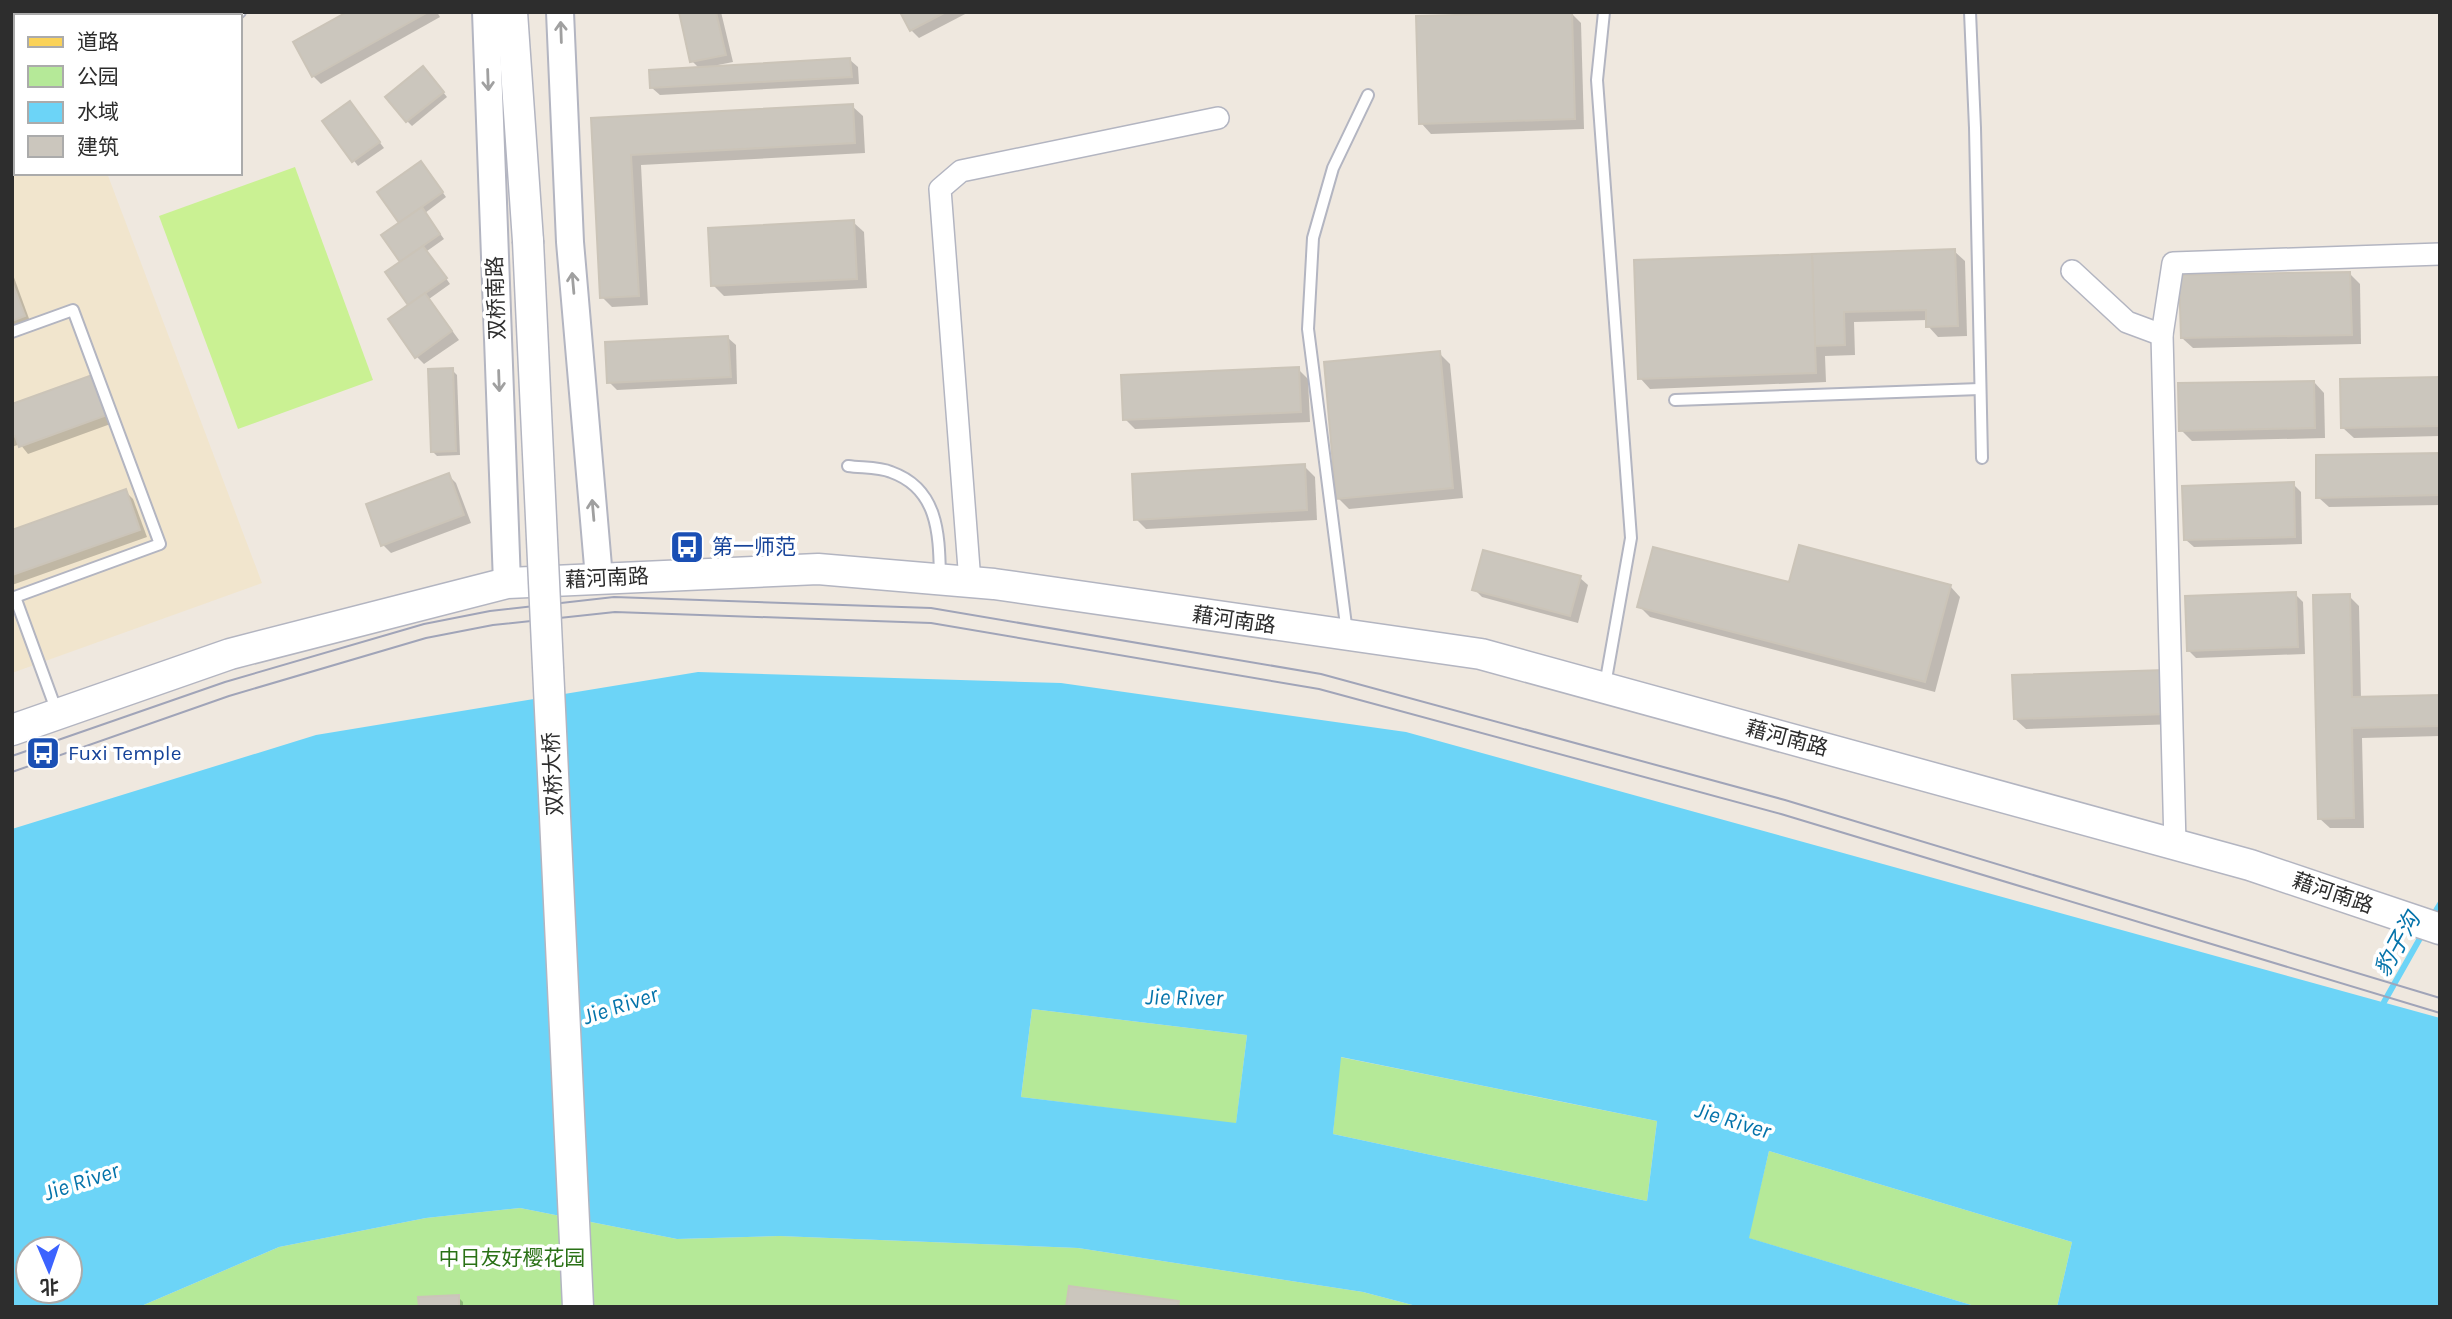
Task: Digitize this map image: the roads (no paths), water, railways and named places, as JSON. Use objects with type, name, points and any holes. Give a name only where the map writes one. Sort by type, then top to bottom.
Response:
[{"type":"main road","name":"双桥大桥","points":[[512,12],[528,241],[578,1307]]},
{"type":"main road","name":"藉河南路","points":[[12,730],[230,654],[507,583],[818,569],[970,582],[1481,654],[2250,865],[2428,925]]},
{"type":"street","name":"双桥南路","points":[[486,12],[507,583]]},
{"type":"street","points":[[560,12],[570,242],[599,578]]},
{"type":"street","points":[[970,582],[940,189],[961,171],[1217,118]]},
{"type":"street","points":[[2175,845],[2162,335],[2173,263],[2440,254]]},
{"type":"street","points":[[2073,271],[2127,322],[2162,335]]},
{"type":"lane","points":[[1604,12],[1597,80],[1630,538],[1605,688]]},
{"type":"lane","points":[[1970,12],[1976,128],[1982,458]]},
{"type":"lane","points":[[1347,636],[1308,329],[1313,238],[1333,168],[1368,95]]},
{"type":"lane","points":[[12,332],[73,310],[160,544],[14,598],[58,714]]},
{"type":"lane","points":[[1675,400],[1980,389]]},
{"type":"lane","points":[[848,466],[890,471],[910,481],[918,489],[935,517],[939,534],[940,579]]},
{"type":"water","name":"Jie River","points":[[698,672],[1061,683],[1406,732],[2440,1018],[2440,1307],[2057,1307],[2072,1242],[1769,1151],[1749,1238],[1978,1307],[1420,1307],[1363,1292],[1078,1248],[779,1236],[677,1239],[520,1208],[426,1218],[279,1247],[139,1307],[12,1307],[12,829],[316,735]],"holes":[[[1032,1009],[1247,1035],[1236,1123],[1021,1097]],[[1341,1057],[1657,1121],[1647,1201],[1333,1134]]]},
{"type":"waterway","name":"豹子沟","points":[[2432,917],[2440,904]]},
{"type":"waterway","name":"豹子沟","points":[[2384,1002],[2423,933]]},
{"type":"tram line","points":[[12,756],[225,682],[424,624],[490,611],[614,597],[931,608],[1321,674],[1785,800],[2440,998]]},
{"type":"tram line","points":[[12,772],[229,696],[426,638],[493,625],[615,612],[931,623],[1319,689],[1781,814],[2440,1013]]},
{"type":"place","name":"第一师范","points":[[687,547]]},
{"type":"place","name":"Fuxi Temple","points":[[43,753]]},
{"type":"park label","name":"中日友好樱花园","points":[[512,1258]]}]
